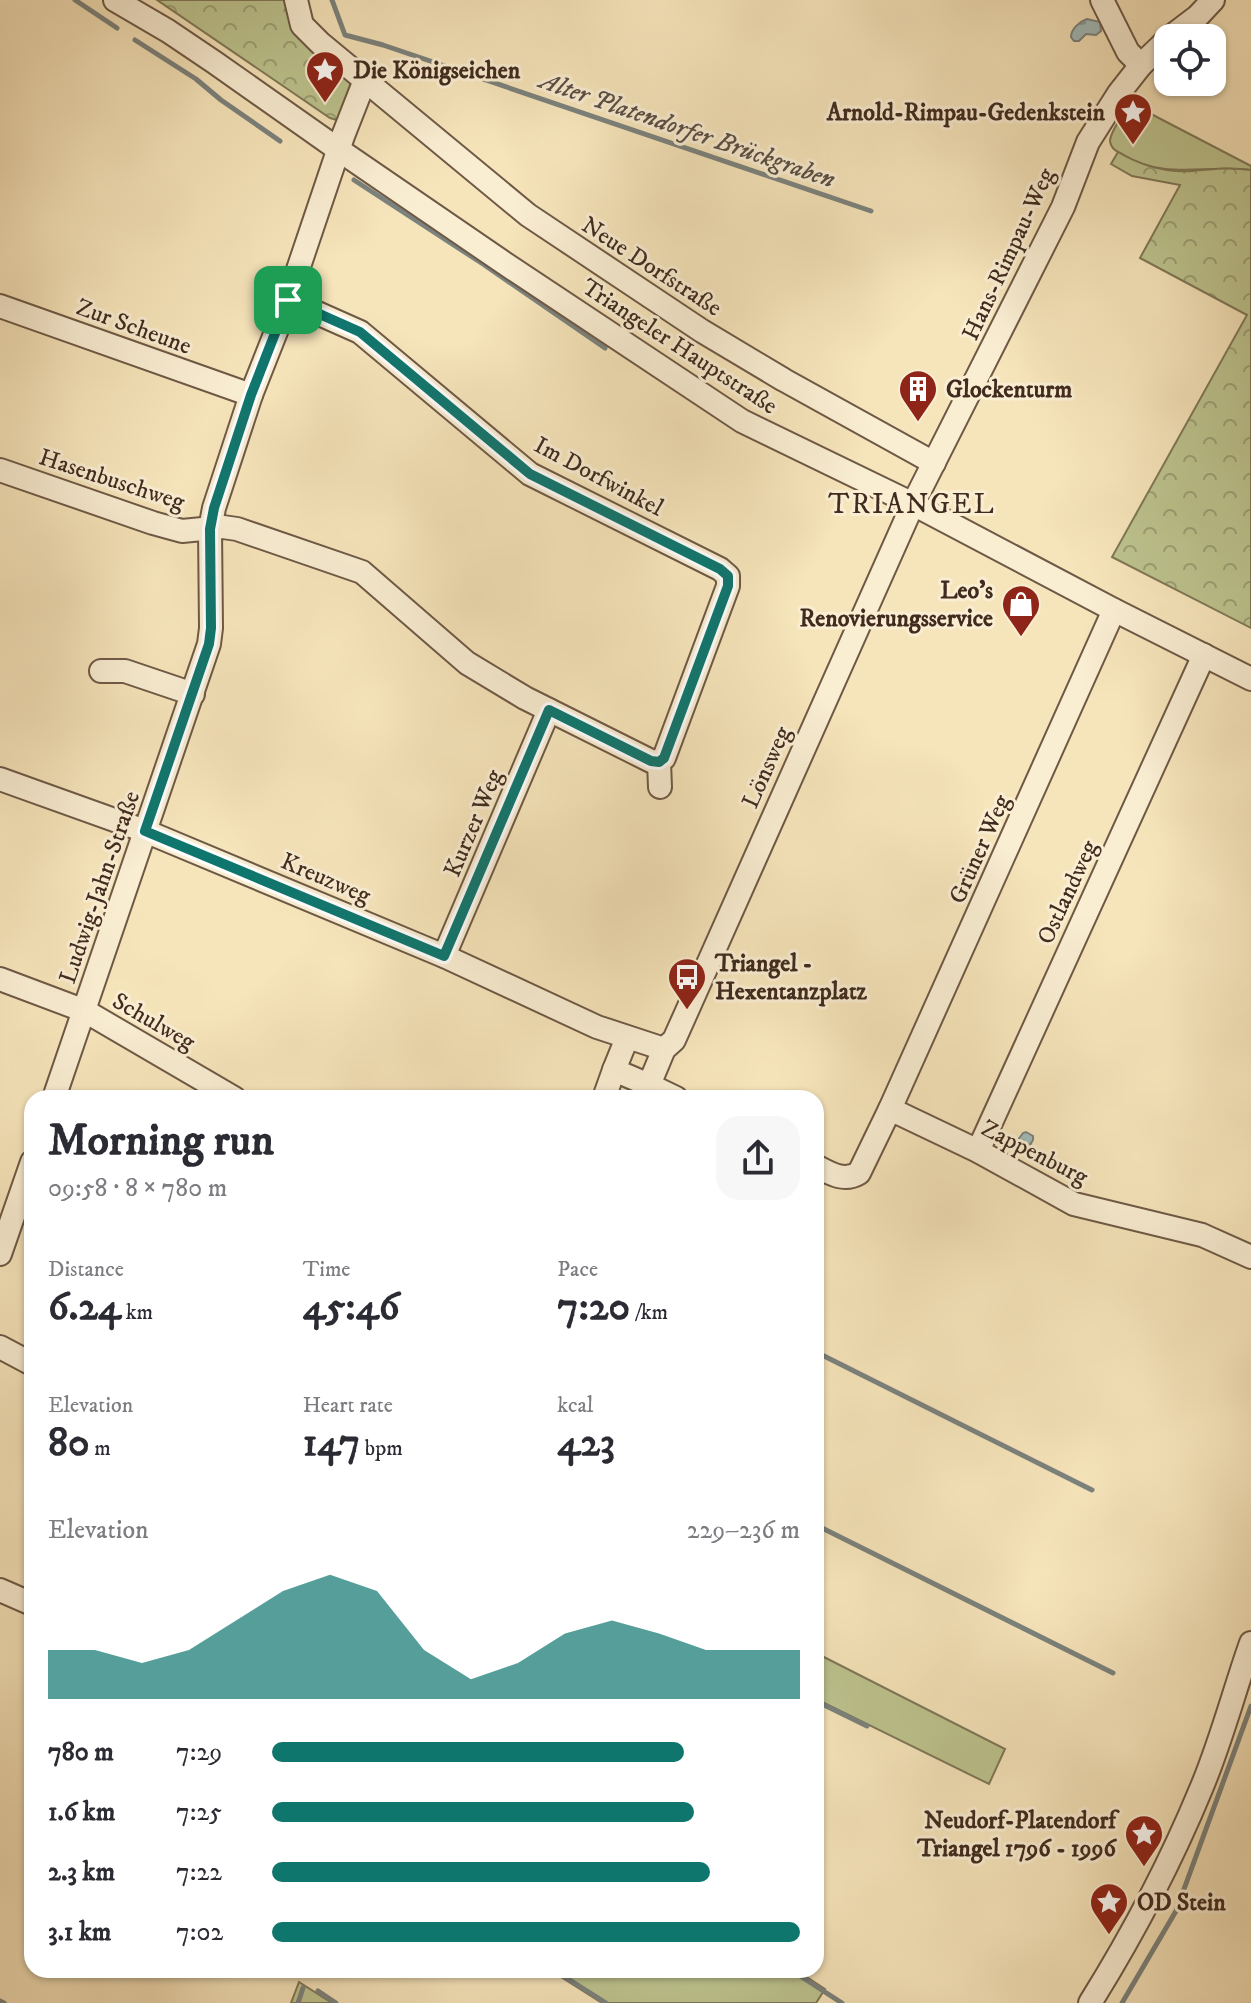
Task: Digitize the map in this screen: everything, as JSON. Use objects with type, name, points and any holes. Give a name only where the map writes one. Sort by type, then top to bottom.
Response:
[{"type":"street","name":"Triangeler Hauptstraße","points":[[115,0],[168,31],[504,263],[742,421],[913,504],[1251,679]]},
{"type":"street","name":"Neue Dorfstraße","points":[[296,0],[302,25],[320,43],[528,215],[648,297],[784,380],[934,463]]},
{"type":"street","points":[[1102,0],[1128,52],[1141,65]]},
{"type":"street","name":"Hans-Rimpau-Weg","points":[[1187,24],[1213,0]]},
{"type":"street","name":"Hans-Rimpau-Weg","points":[[913,504],[1063,207],[1088,142],[1119,93],[1154,52]]},
{"type":"street","points":[[339,150],[365,80]]},
{"type":"street","name":"Ludwig-Jahn-Straße","points":[[57,1090],[209,644],[210,529],[214,508],[339,150]]},
{"type":"street","name":"Im Dorfwinkel","points":[[288,300],[360,332],[530,474],[720,569],[728,576],[728,586],[664,758],[659,762],[660,787]]},
{"type":"street","name":"Zur Scheune","points":[[0,306],[251,395]]},
{"type":"street","name":"Hasenbuschweg","points":[[0,470],[153,523],[182,531],[210,529]]},
{"type":"street","name":"Lönsweg","points":[[649,1085],[664,1049],[674,1040],[913,504]]},
{"type":"street","points":[[210,529],[237,529],[362,572],[467,663],[525,698],[651,761],[659,762]]},
{"type":"street","name":"Grüner Weg","points":[[890,1109],[1114,610]]},
{"type":"street","name":"Ostlandweg","points":[[978,1151],[1204,655]]},
{"type":"street","points":[[101,671],[125,671],[193,694]]},
{"type":"street","name":"Kurzer Weg","points":[[444,956],[549,710]]},
{"type":"street","name":"Kreuzweg","points":[[0,779],[145,831],[444,956],[597,1027],[664,1049]]},
{"type":"street","name":"Schulweg","points":[[0,979],[85,1011],[220,1090]]},
{"type":"street","points":[[607,1090],[627,1038]]},
{"type":"street","points":[[614,1070],[659,1090]]},
{"type":"street","points":[[824,1170],[850,1179],[859,1173],[890,1109]]},
{"type":"street","name":"Zappenburg","points":[[890,1109],[978,1151],[1074,1204],[1202,1235],[1251,1257]]},
{"type":"street","points":[[0,1254],[24,1185]]},
{"type":"street","points":[[0,1347],[24,1360]]},
{"type":"street","points":[[0,1590],[24,1600]]},
{"type":"street","points":[[1090,2003],[1159,1882],[1202,1787],[1251,1643]]},
{"type":"green space","points":[[157,0],[288,0],[350,81],[339,117],[337,120],[330,118]]},
{"type":"green space","points":[[1130,103],[1251,166],[1251,170],[1154,167],[1118,152],[1110,141]]},
{"type":"green space","points":[[1118,152],[1135,161],[1173,171],[1251,170],[1251,628],[1112,557],[1247,315],[1140,258],[1180,185],[1132,176],[1111,164]]},
{"type":"green space","points":[[824,1657],[1005,1749],[989,1784],[824,1703]]},
{"type":"green space","points":[[563,1978],[808,1978],[825,1989],[816,2003],[602,2003]]},
{"type":"green space","points":[[299,1982],[332,2003],[291,2003]]},
{"type":"water","points":[[1087,19],[1100,22],[1101,31],[1074,41],[1072,31]]},
{"type":"water","points":[[1026,1132],[1033,1136],[1033,1140],[1026,1152],[1018,1152],[1015,1144]]},
{"type":"waterway","points":[[75,0],[117,28]]},
{"type":"waterway","name":"Alter Platendorfer Brückgraben","points":[[332,0],[345,35],[383,45],[871,211]]},
{"type":"waterway","points":[[135,40],[196,79],[280,141]]},
{"type":"waterway","points":[[354,180],[605,348]]},
{"type":"waterway","points":[[824,1356],[1092,1490]]},
{"type":"waterway","points":[[824,1529],[1113,1673]]},
{"type":"waterway","points":[[824,1705],[867,1726]]},
{"type":"waterway","points":[[1122,2003],[1176,1911],[1251,1706]]},
{"type":"waterway","points":[[567,1978],[606,2003]]},
{"type":"waterway","points":[[803,1978],[842,2003]]},
{"type":"waterway","points":[[298,2003],[303,1988]]},
{"type":"waterway","points":[[318,1991],[336,2003]]},
{"type":"waterway","points":[[0,2001],[4,2003]]},
{"type":"place","name":"Die Königseichen","points":[[325,104]]},
{"type":"place","name":"Arnold-Rimpau-Gedenkstein","points":[[1133,146]]},
{"type":"place","name":"Glockenturm","points":[[918,423]]},
{"type":"place","name":"Leo's Renovierungsservice","points":[[1021,638]]},
{"type":"place","name":"Triangel - Hexentanzplatz","points":[[687,1011]]},
{"type":"place","name":"Neudorf-Platendorf Triangel 1796 - 1996","points":[[1144,1868]]},
{"type":"place","name":"OD Stein","points":[[1109,1936]]},
{"type":"district","name":"TRIANGEL","points":[[912,503]]},
{"type":"route","points":[[288,300],[360,332],[530,474],[720,569],[728,576],[728,586],[664,758],[659,762],[651,761],[549,710],[444,956],[145,831],[209,644],[210,529],[214,508],[251,395],[288,300]]}]
